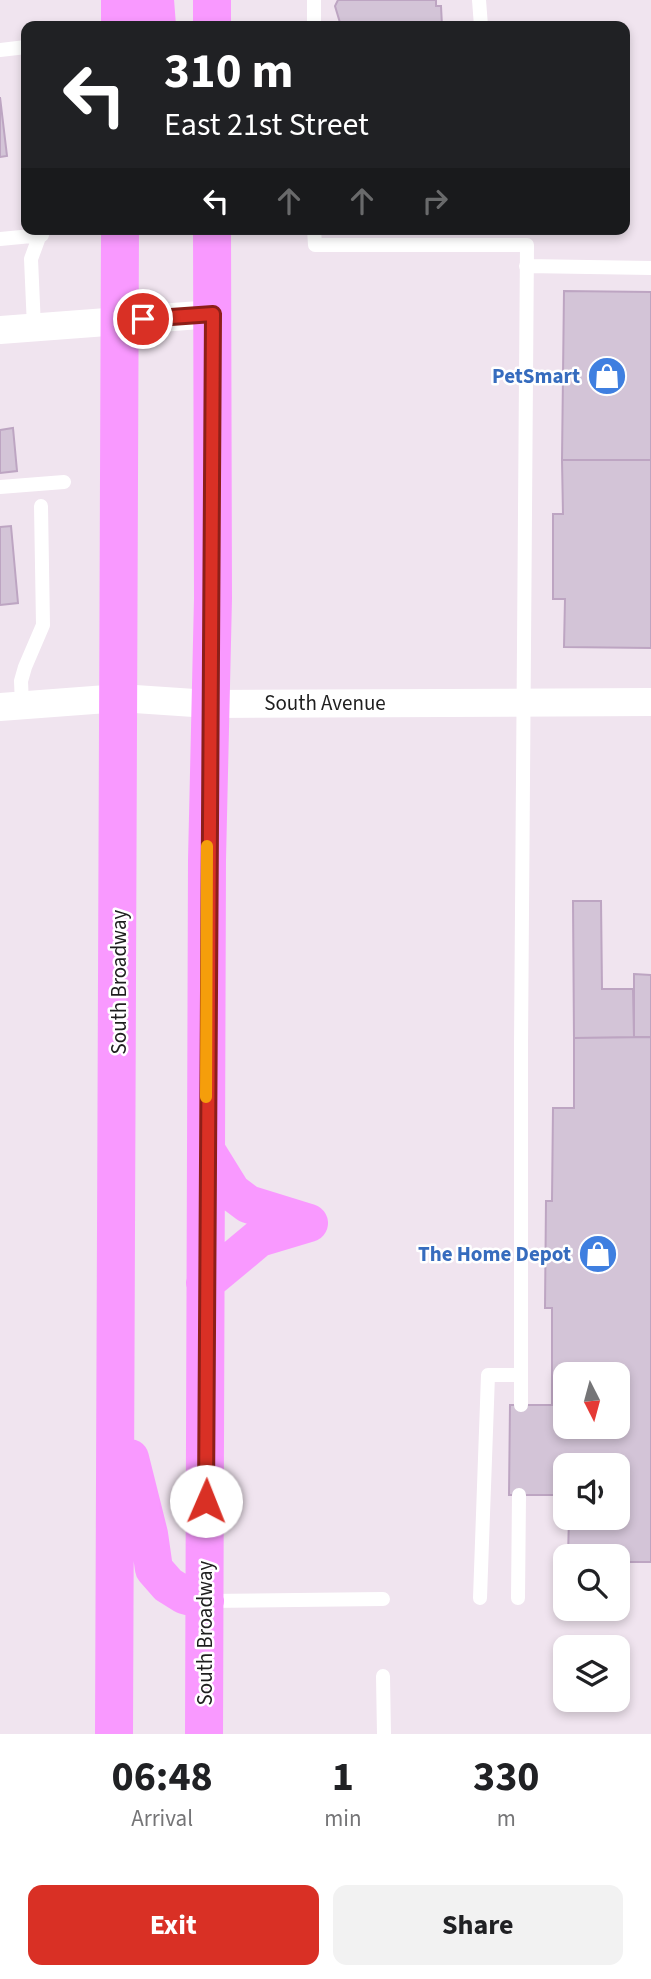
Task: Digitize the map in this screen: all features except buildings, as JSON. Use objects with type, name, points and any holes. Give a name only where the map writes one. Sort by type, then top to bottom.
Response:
[{"type":"main road","points":[[120,0],[120,21]]},
{"type":"main road","points":[[155,0],[157,21]]},
{"type":"main road","points":[[212,0],[212,21]]},
{"type":"main road","name":"South Broadway","points":[[204,1734],[209,704],[213,598],[212,235]]},
{"type":"main road","name":"South Broadway","points":[[114,236],[120,320],[114,1734]]},
{"type":"main road","points":[[205,1283],[259,1238],[309,1223],[264,1211],[232,1192],[206,1150]]},
{"type":"main road","points":[[117,1405],[149,1534],[154,1569],[168,1585],[184,1595],[205,1601]]},
{"type":"street","points":[[0,330],[213,314]]},
{"type":"street","name":"South Avenue","points":[[11,706],[120,698],[209,704],[651,702]]},
{"type":"lane","points":[[314,0],[314,21]]},
{"type":"lane","points":[[479,0],[481,21]]},
{"type":"lane","points":[[0,50],[21,48]]},
{"type":"lane","points":[[0,239],[24,235]]},
{"type":"lane","points":[[34,327],[32,259],[41,235]]},
{"type":"lane","points":[[314,235],[315,245],[527,245],[520,1045],[521,1405]]},
{"type":"lane","points":[[526,266],[651,268]]},
{"type":"lane","points":[[0,487],[64,482]]},
{"type":"lane","points":[[11,706],[43,625],[41,506]]},
{"type":"lane","points":[[480,1598],[488,1375],[521,1375]]},
{"type":"lane","points":[[518,1598],[519,1496]]},
{"type":"lane","points":[[205,1601],[383,1599]]},
{"type":"lane","points":[[383,1676],[384,1734]]},
{"type":"slow traffic","points":[[206,1097],[207,846]]},
{"type":"place","name":"PetSmart","points":[[607,376]]},
{"type":"place","name":"The Home Depot","points":[[598,1254]]},
{"type":"route","points":[[143,319],[213,314],[213,598],[209,704],[206,999],[206,1501]]}]
